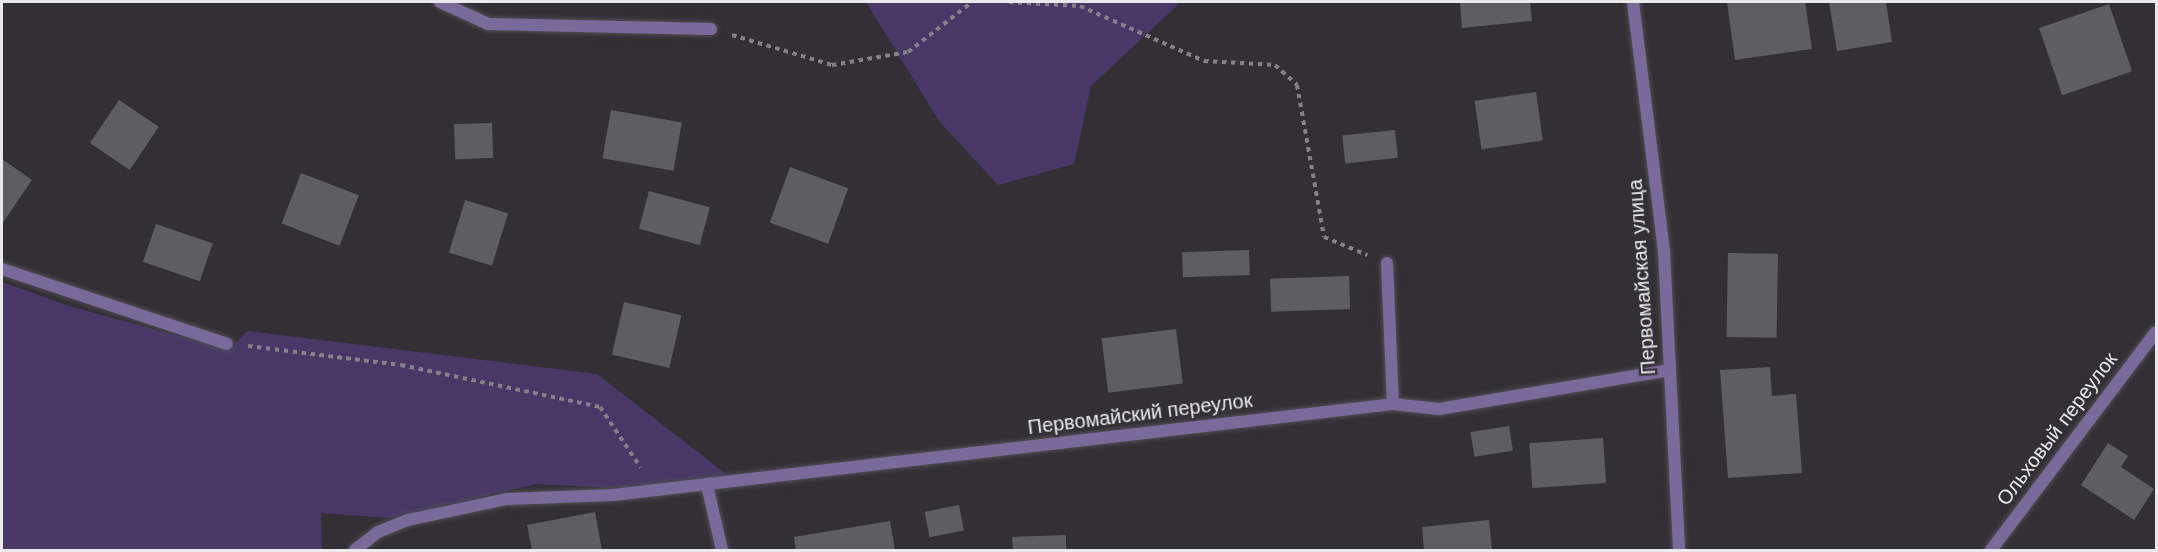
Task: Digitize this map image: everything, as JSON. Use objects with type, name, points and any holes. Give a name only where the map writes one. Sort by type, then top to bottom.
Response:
[{"type":"street","points":[[440,2],[488,24],[711,29]]},
{"type":"street","name":"Первомайская улица","points":[[1633,2],[1664,252],[1678,550]]},
{"type":"street","points":[[1387,263],[1393,404]]},
{"type":"street","points":[[2,269],[227,344]]},
{"type":"street","name":"Ольховый переулок","points":[[1991,550],[2157,332]]},
{"type":"street","name":"Первомайский переулок","points":[[355,550],[378,532],[408,520],[507,499],[657,491],[1393,404],[1439,409],[1670,370]]},
{"type":"street","points":[[707,485],[722,550]]},
{"type":"path","points":[[711,29],[832,65],[908,52],[972,2]]},
{"type":"path","points":[[1009,2],[1080,6],[1204,61],[1275,65],[1297,85],[1324,237],[1387,263]]},
{"type":"path","points":[[227,344],[400,365],[600,407],[657,491]]},
{"type":"shaded area","points":[[866,2],[1181,2],[1091,86],[1074,164],[998,185],[939,121]]},
{"type":"shaded area","points":[[2,282],[69,306],[229,350],[247,331],[597,374],[730,477],[614,488],[537,484],[390,518],[321,513],[322,550],[2,550]]},
{"type":"building","points":[[1460,2],[1530,2],[1532,21],[1462,28]]},
{"type":"building","points":[[1727,2],[1805,2],[1812,49],[1735,60]]},
{"type":"building","points":[[1829,2],[1886,2],[1892,42],[1837,51]]},
{"type":"building","points":[[2109,4],[2132,71],[2062,95],[2039,28]]},
{"type":"building","points":[[1536,92],[1543,141],[1481,149],[1475,101]]},
{"type":"building","points":[[119,100],[159,127],[130,170],[90,143]]},
{"type":"building","points":[[611,110],[682,123],[673,171],[602,158]]},
{"type":"building","points":[[492,123],[493,158],[455,159],[454,124]]},
{"type":"building","points":[[1395,130],[1398,158],[1345,163],[1342,136]]},
{"type":"building","points":[[2,159],[32,180],[2,224]]},
{"type":"building","points":[[790,167],[848,188],[828,244],[770,222]]},
{"type":"building","points":[[301,173],[359,195],[340,246],[282,223]]},
{"type":"building","points":[[649,191],[710,207],[700,245],[639,229]]},
{"type":"building","points":[[465,200],[508,213],[492,266],[449,253]]},
{"type":"building","points":[[156,224],[213,244],[200,281],[143,262]]},
{"type":"building","points":[[1249,250],[1250,275],[1183,277],[1182,252]]},
{"type":"building","points":[[1728,253],[1778,254],[1777,338],[1727,337]]},
{"type":"building","points":[[1349,276],[1350,309],[1271,312],[1270,279]]},
{"type":"building","points":[[624,302],[681,315],[669,368],[612,355]]},
{"type":"building","points":[[1176,329],[1183,384],[1108,393],[1102,338]]},
{"type":"building","points":[[1770,367],[1772,396],[1796,394],[1802,473],[1728,478],[1720,370]]},
{"type":"building","points":[[1509,426],[1513,451],[1474,457],[1470,432]]},
{"type":"building","points":[[1603,438],[1606,483],[1532,488],[1529,443]]},
{"type":"building","points":[[2108,443],[2128,456],[2121,467],[2154,489],[2134,520],[2081,485]]},
{"type":"building","points":[[959,505],[964,531],[930,537],[925,512]]},
{"type":"building","points":[[595,512],[602,550],[532,550],[527,525]]},
{"type":"building","points":[[1489,520],[1492,550],[1424,550],[1422,527]]},
{"type":"building","points":[[890,521],[895,550],[796,550],[794,537]]},
{"type":"building","points":[[1066,535],[1066,550],[1013,550],[1012,537]]}]
